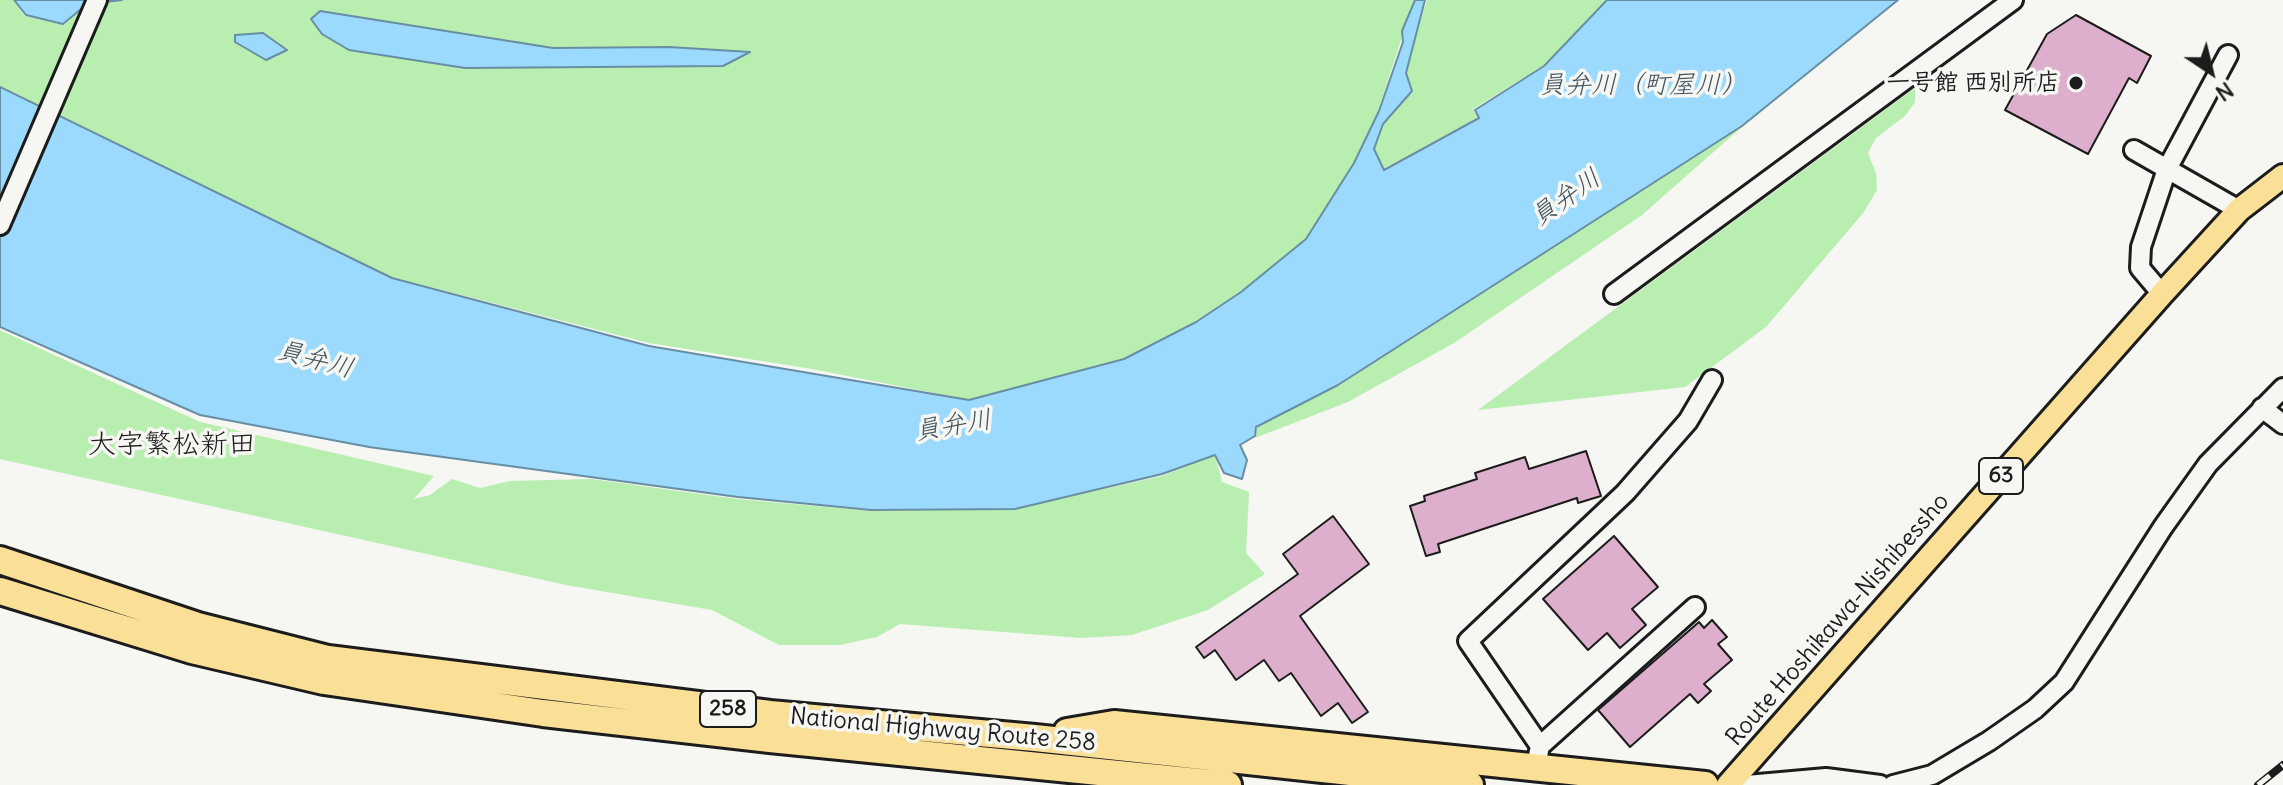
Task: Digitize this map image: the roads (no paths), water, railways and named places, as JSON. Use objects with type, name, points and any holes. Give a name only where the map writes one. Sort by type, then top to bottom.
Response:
[{"type":"highway","name":"National Highway Route 258","points":[[0,560],[198,626],[328,659],[770,714],[1035,738],[1470,785]]},
{"type":"highway","name":"National Highway Route 258","points":[[0,591],[192,650],[324,681],[543,713],[1228,785]]},
{"type":"highway","points":[[1035,738],[1114,724],[1538,758],[1705,785]]},
{"type":"highway","points":[[922,755],[1011,781],[1049,785]]},
{"type":"main road","name":"Route Hoshikawa-Nishibessho","points":[[1728,785],[2162,294],[2239,210],[2283,176]]},
{"type":"street","points":[[0,225],[97,0]]},
{"type":"street","points":[[1614,294],[2013,0]]},
{"type":"street","points":[[2162,294],[2140,268],[2141,257],[2167,169],[2228,55]]},
{"type":"street","points":[[2134,150],[2239,210]]},
{"type":"street","points":[[1695,607],[1538,758],[1468,641],[1625,493],[1688,421],[1712,380]]},
{"type":"street","points":[[1893,785],[1932,775],[1989,741],[2035,709],[2064,682],[2163,527],[2208,464],[2283,388]]},
{"type":"street","points":[[2262,408],[2283,424]]},
{"type":"street","points":[[1747,785],[1826,778],[1880,785]]},
{"type":"water","points":[[14,0],[122,0],[87,4],[63,24],[26,15]]},
{"type":"water","points":[[1415,0],[1425,0],[1406,73],[1412,91],[1383,124],[1374,149],[1384,170],[1479,118],[1475,110],[1544,66],[1607,0],[1898,0],[1742,126],[1338,385],[1256,427],[1255,436],[1240,445],[1247,460],[1242,479],[1224,473],[1215,455],[1162,474],[1015,509],[871,510],[738,497],[369,447],[200,415],[0,327],[0,87],[392,278],[649,346],[969,400],[1124,359],[1196,322],[1241,292],[1306,239],[1354,163],[1379,111],[1403,42],[1402,31]]},
{"type":"water","points":[[320,11],[553,48],[669,47],[750,52],[723,66],[465,68],[349,50],[322,34],[311,19]]},
{"type":"water","points":[[263,33],[287,50],[266,60],[235,42],[235,35]]},
{"type":"railway","points":[[2258,785],[2283,765]]},
{"type":"place","name":"一号館 西別所店","points":[[2076,83]]},
{"type":"district","name":"大字繁松新田","points":[[172,445]]},
{"type":"water label","name":"員弁川（町屋川）","points":[[1643,86]]},
{"type":"water label","name":"員弁川","points":[[1566,198]]},
{"type":"water label","name":"員弁川","points":[[315,360]]},
{"type":"water label","name":"員弁川","points":[[953,426]]}]
